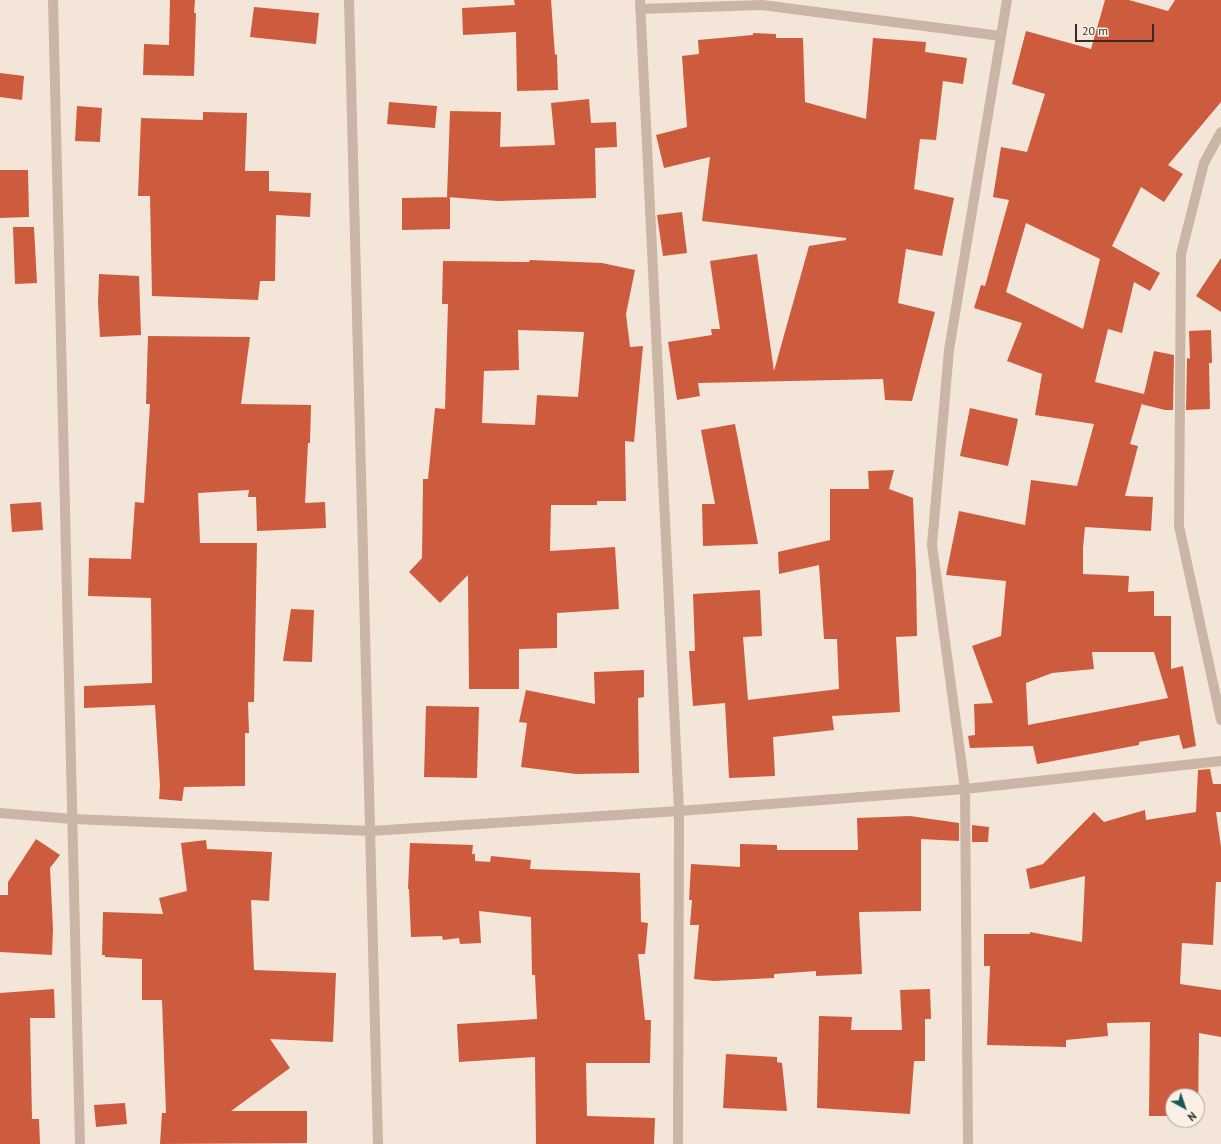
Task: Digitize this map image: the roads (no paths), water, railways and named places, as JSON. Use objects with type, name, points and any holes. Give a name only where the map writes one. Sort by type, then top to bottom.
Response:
[{"type":"street","points":[[53,0],[80,1144]]},
{"type":"street","points":[[349,0],[378,1144]]},
{"type":"street","points":[[968,1144],[965,789],[932,545],[949,350],[1007,0]]},
{"type":"street","points":[[678,1144],[679,811],[640,4],[762,5],[1001,36]]},
{"type":"street","points":[[1221,132],[1204,163],[1182,254],[1179,526],[1221,720]]},
{"type":"street","points":[[0,813],[72,819],[371,831],[679,811],[965,789],[1221,761]]}]
